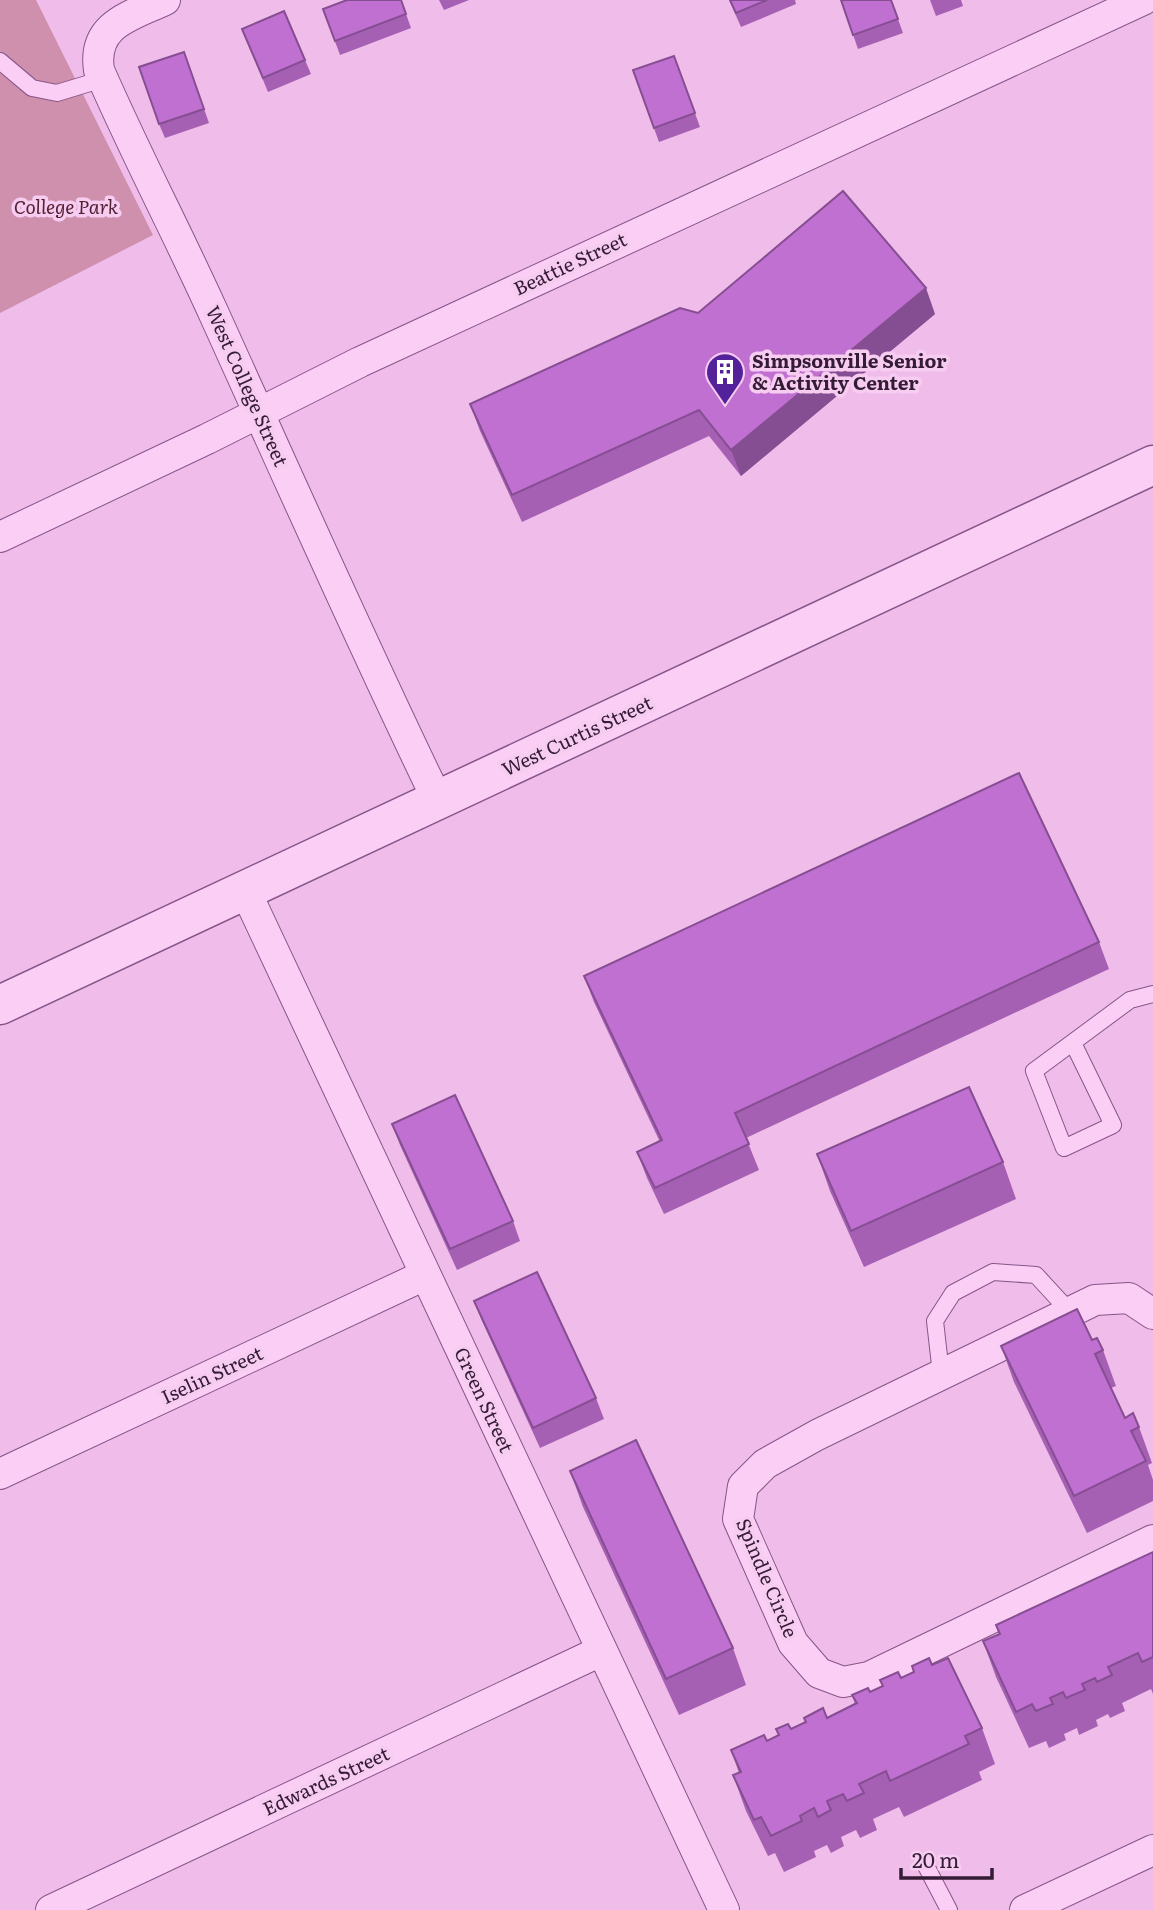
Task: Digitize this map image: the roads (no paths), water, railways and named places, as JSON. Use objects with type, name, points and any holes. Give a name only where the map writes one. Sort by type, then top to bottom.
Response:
[{"type":"street","name":"West College Street","points":[[165,0],[117,22],[107,30],[99,44],[97,56],[103,79],[259,412],[369,659],[438,801]]},
{"type":"street","name":"Beattie Street","points":[[0,537],[534,280],[1143,0]]},
{"type":"street","name":"West Curtis Street","points":[[0,1005],[1153,465]]},
{"type":"street","name":"Green Street","points":[[245,890],[724,1910]]},
{"type":"street","name":"Iselin Street","points":[[0,1475],[425,1275]]},
{"type":"street","name":"Spindle Circle","points":[[1153,1314],[1129,1298],[1095,1300],[817,1435],[765,1464],[743,1486],[738,1519],[793,1643],[819,1673],[843,1682],[869,1678],[1153,1540]]},
{"type":"street","name":"Edwards Street","points":[[51,1910],[601,1651]]},
{"type":"street","points":[[1025,1910],[1153,1850]]},
{"type":"lane","points":[[0,61],[32,88],[57,93],[103,79]]},
{"type":"lane","points":[[1073,1043],[1113,1125],[1065,1148],[1034,1071],[1130,1000],[1153,994]]},
{"type":"lane","points":[[941,1374],[935,1321],[953,1293],[993,1272],[1036,1275],[1070,1312]]},
{"type":"lane","points":[[925,1864],[949,1910]]},
{"type":"place","name":"Simpsonville Senior & Activity Center","points":[[725,406]]},
{"type":"park label","name":"College Park","points":[[66,207]]}]
